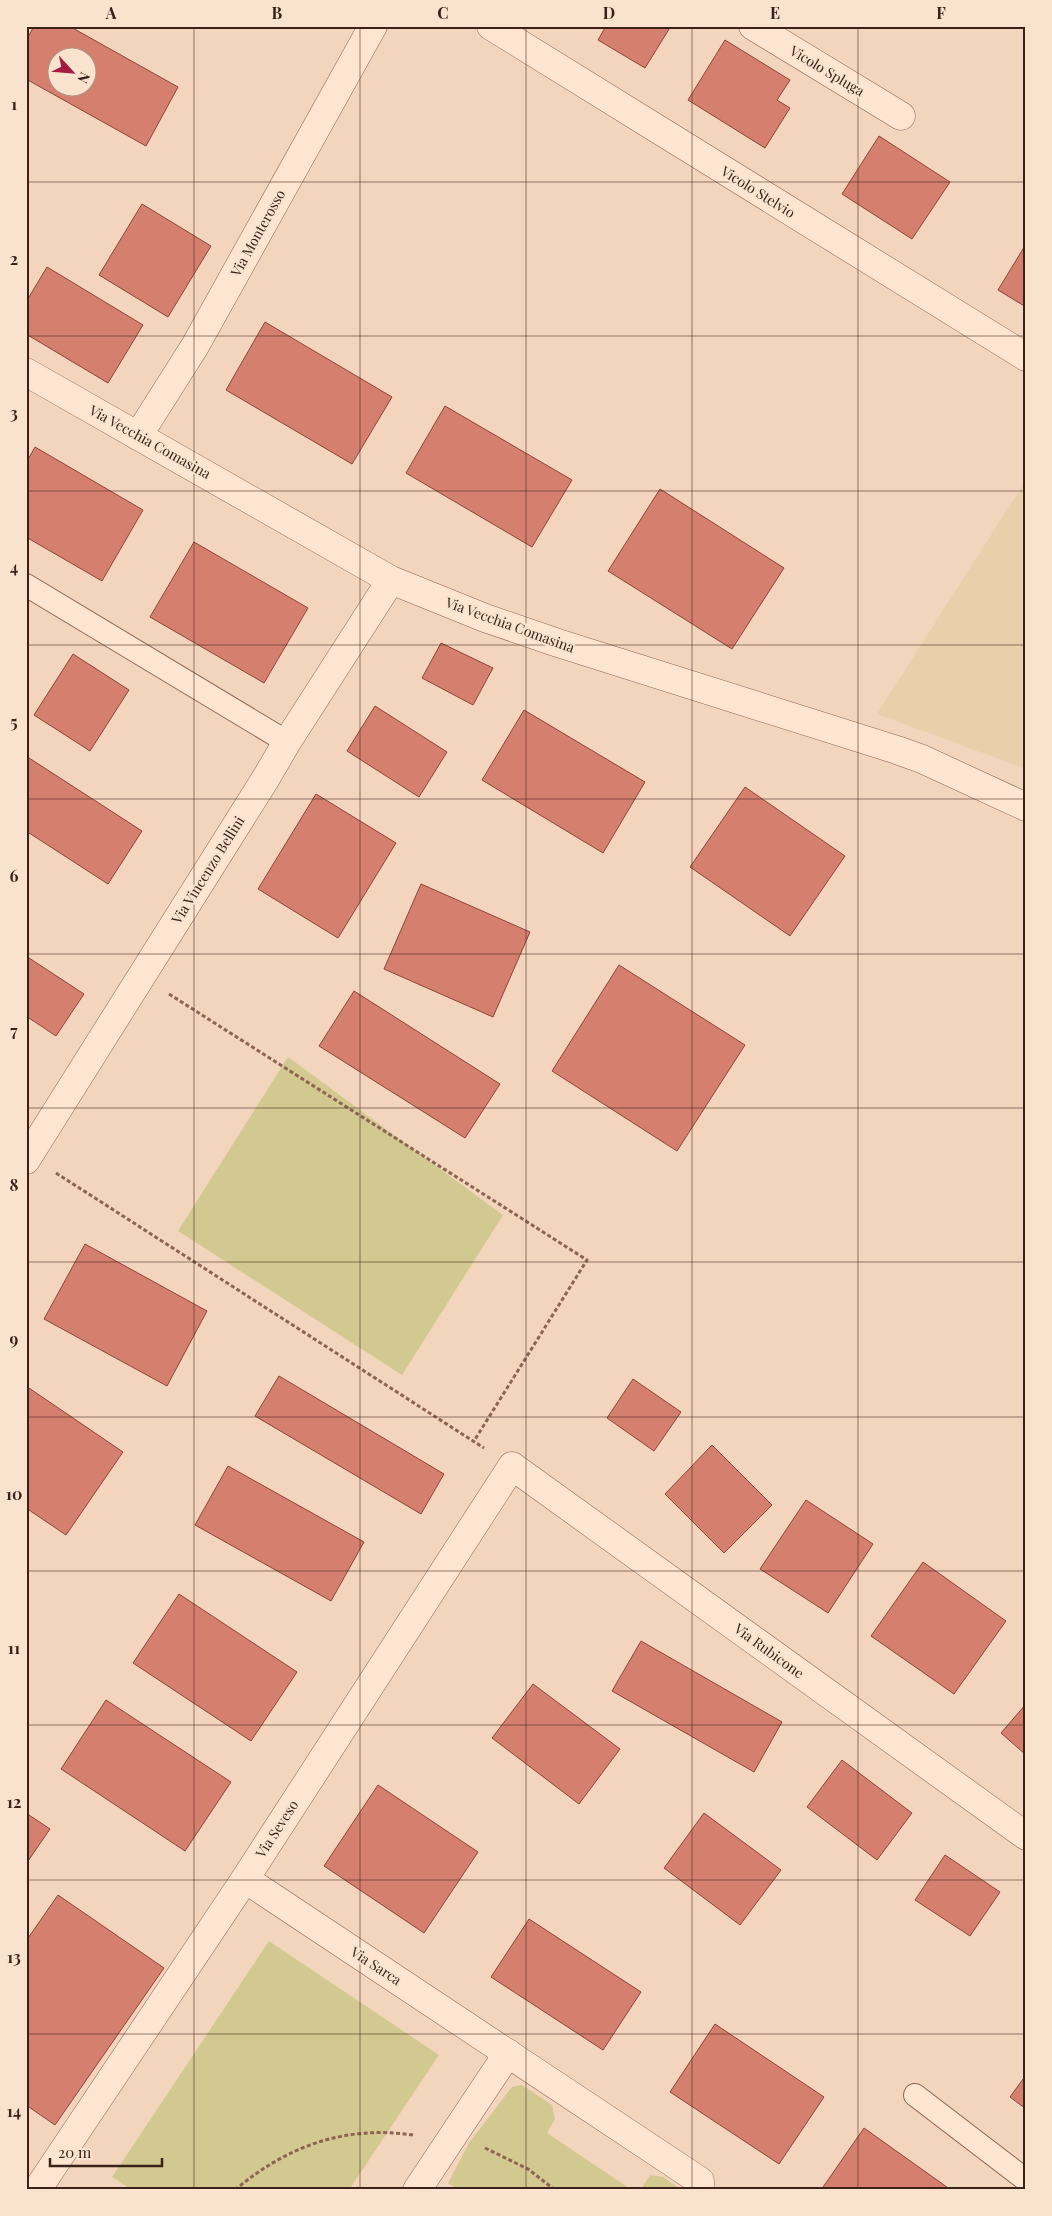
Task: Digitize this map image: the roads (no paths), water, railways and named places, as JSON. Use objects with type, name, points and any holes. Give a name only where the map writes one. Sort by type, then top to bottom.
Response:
[{"type":"street","name":"Via Monterosso","points":[[138,436],[195,346],[373,26]]},
{"type":"street","name":"Vicolo Stelvio","points":[[491,26],[1026,357]]},
{"type":"street","name":"Vicolo Spluga","points":[[754,26],[901,116]]},
{"type":"street","name":"Via Vecchia Comasina","points":[[26,372],[390,580],[485,618],[558,643],[897,750],[931,763],[1026,807]]},
{"type":"street","name":"Via Vincenzo Bellini","points":[[28,1158],[390,580]]},
{"type":"street","name":"Via Rubicone","points":[[512,1466],[1026,1836]]},
{"type":"street","name":"Via Seveso","points":[[37,2190],[245,1879],[512,1466]]},
{"type":"street","name":"Via Sarca","points":[[245,1879],[700,2181],[700,2190]]},
{"type":"street","points":[[417,2190],[508,2053]]},
{"type":"lane","points":[[26,585],[287,742]]},
{"type":"lane","points":[[915,2095],[1026,2180]]}]
